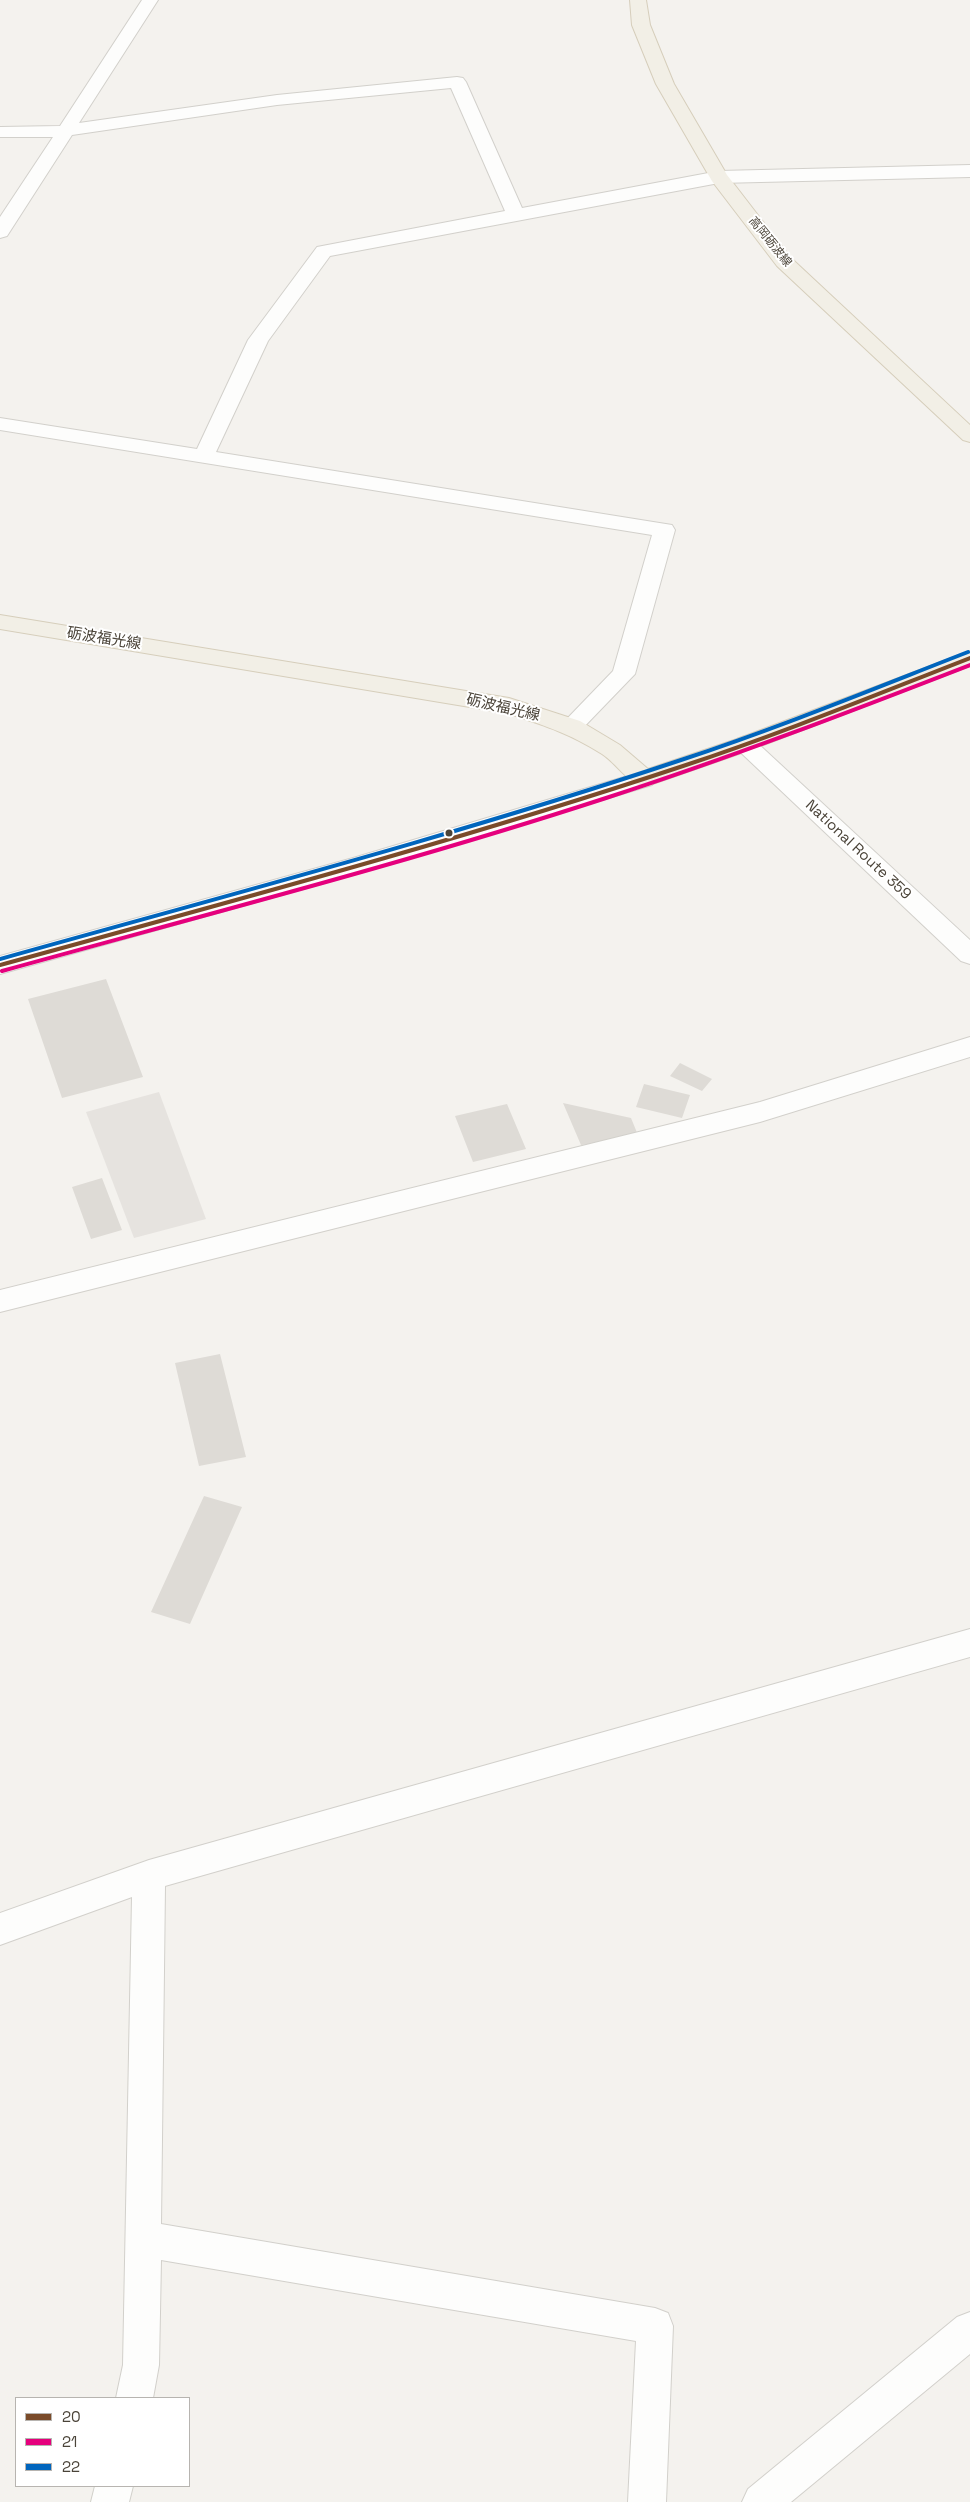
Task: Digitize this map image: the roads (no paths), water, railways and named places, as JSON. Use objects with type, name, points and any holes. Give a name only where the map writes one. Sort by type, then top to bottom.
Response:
[{"type":"main road","name":"高岡砺波線","points":[[638,0],[641,25],[665,84],[719,177],[784,262],[970,436]]},
{"type":"main road","name":"砺波福光線","points":[[0,622],[509,706],[572,726],[612,750],[644,780]]},
{"type":"main road","points":[[644,780],[745,744],[970,658]]},
{"type":"street","points":[[0,232],[150,0]]},
{"type":"street","points":[[0,132],[64,131],[277,100],[457,82],[516,215]]},
{"type":"street","points":[[204,456],[258,340],[324,251],[719,177],[970,171]]},
{"type":"street","points":[[0,424],[664,530],[624,674],[572,726]]},
{"type":"street","name":"National Route 359","points":[[745,744],[970,955]]},
{"type":"street","points":[[0,965],[358,865],[644,780]]},
{"type":"street","points":[[0,1301],[760,1112],[970,1047]]},
{"type":"street","points":[[0,1929],[149,1875],[970,1643]]},
{"type":"street","points":[[134,2397],[141,2365],[149,1875]]},
{"type":"street","points":[[143,2239],[655,2326],[647,2502]]},
{"type":"street","points":[[761,2502],[970,2330]]},
{"type":"street","points":[[110,2502],[114,2487]]}]
